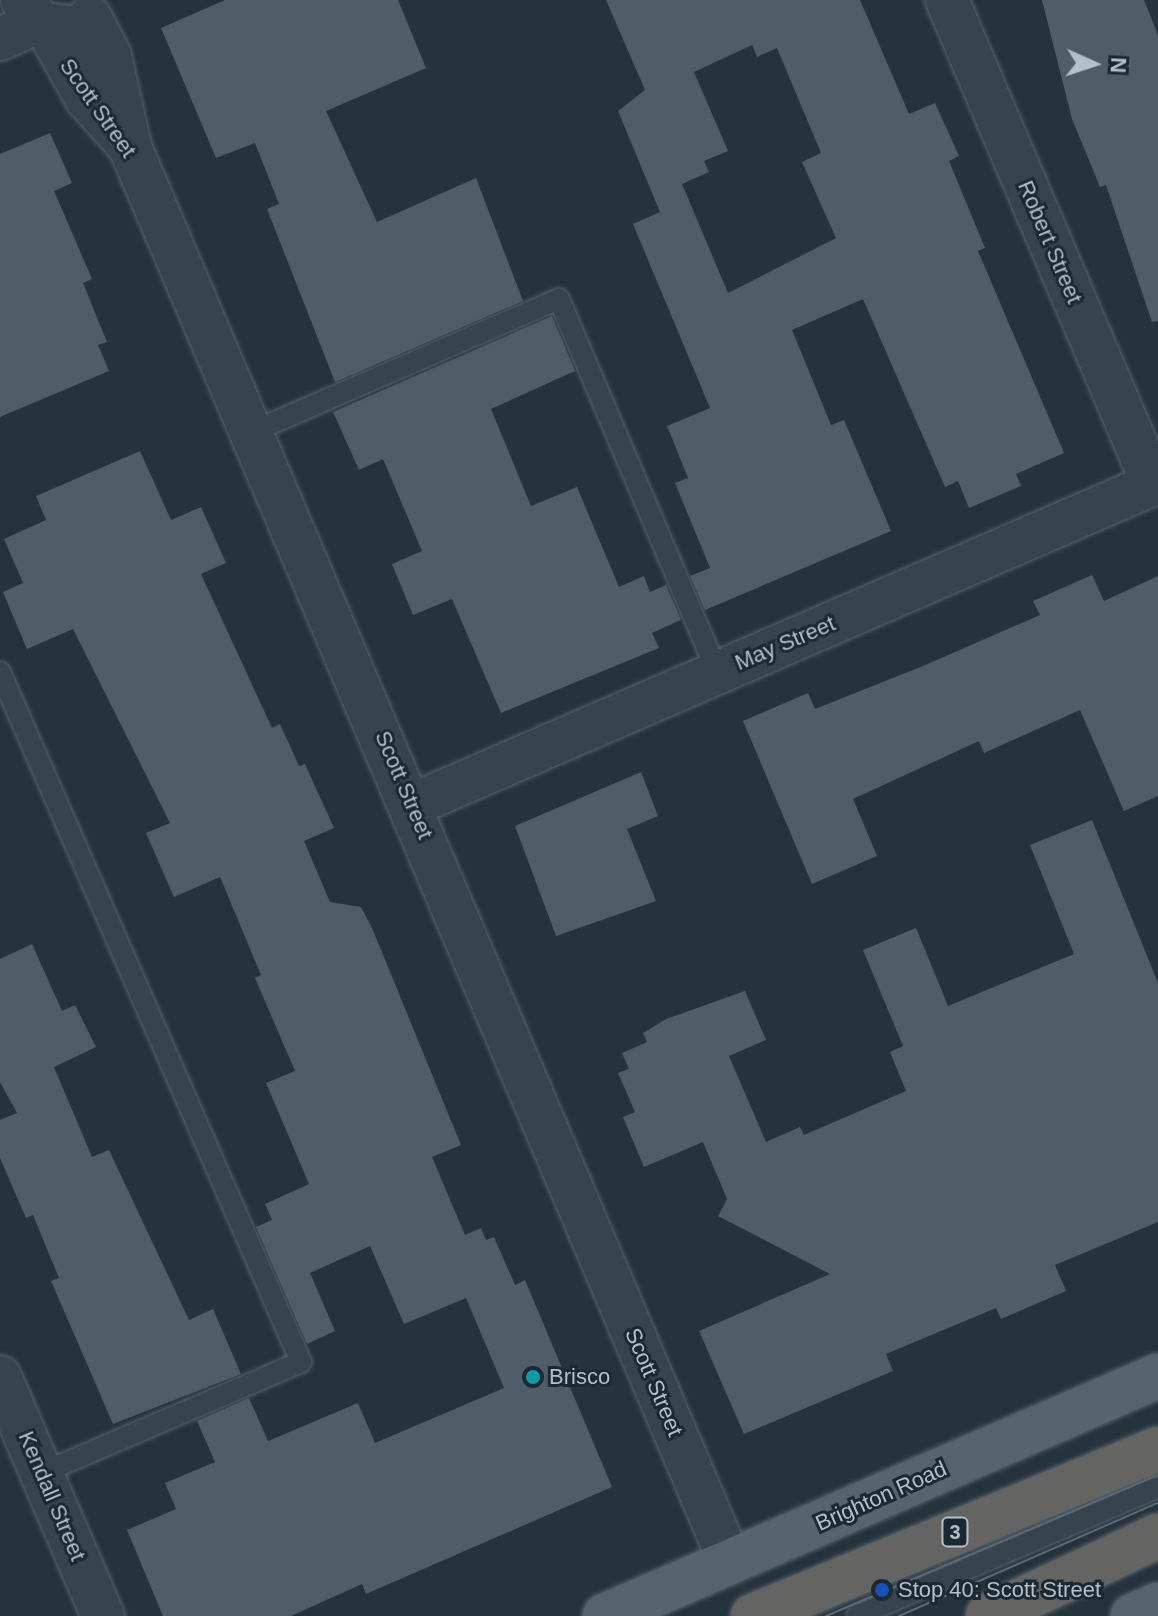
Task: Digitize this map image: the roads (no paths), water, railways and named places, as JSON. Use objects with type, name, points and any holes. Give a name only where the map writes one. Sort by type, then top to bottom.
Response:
[{"type":"highway","name":"3","points":[[753,1616],[1158,1449]]},
{"type":"highway","points":[[988,1616],[1158,1536]]},
{"type":"main road","name":"Brighton Road","points":[[605,1616],[1158,1376]]},
{"type":"main road","points":[[1133,1616],[1158,1605]]},
{"type":"street","name":"Robert Street","points":[[947,0],[1156,483]]},
{"type":"street","points":[[0,39],[35,16],[70,28],[99,5],[130,147]]},
{"type":"street","name":"Scott Street","points":[[35,16],[86,98],[130,147],[254,431],[730,1562]]},
{"type":"street","name":"May Street","points":[[412,805],[1156,483]]},
{"type":"street","name":"Kendall Street","points":[[0,1377],[103,1616]]},
{"type":"lane","points":[[254,431],[559,299],[717,672]]},
{"type":"lane","points":[[0,672],[301,1362],[42,1473]]},
{"type":"lane","points":[[857,1616],[1158,1487]]},
{"type":"tram line","points":[[826,1616],[1158,1475]]},
{"type":"tram line","points":[[899,1616],[1158,1503]]},
{"type":"place","name":"Brisco","points":[[533,1377]]},
{"type":"place","name":"Stop 40: Scott Street","points":[[882,1590]]}]
